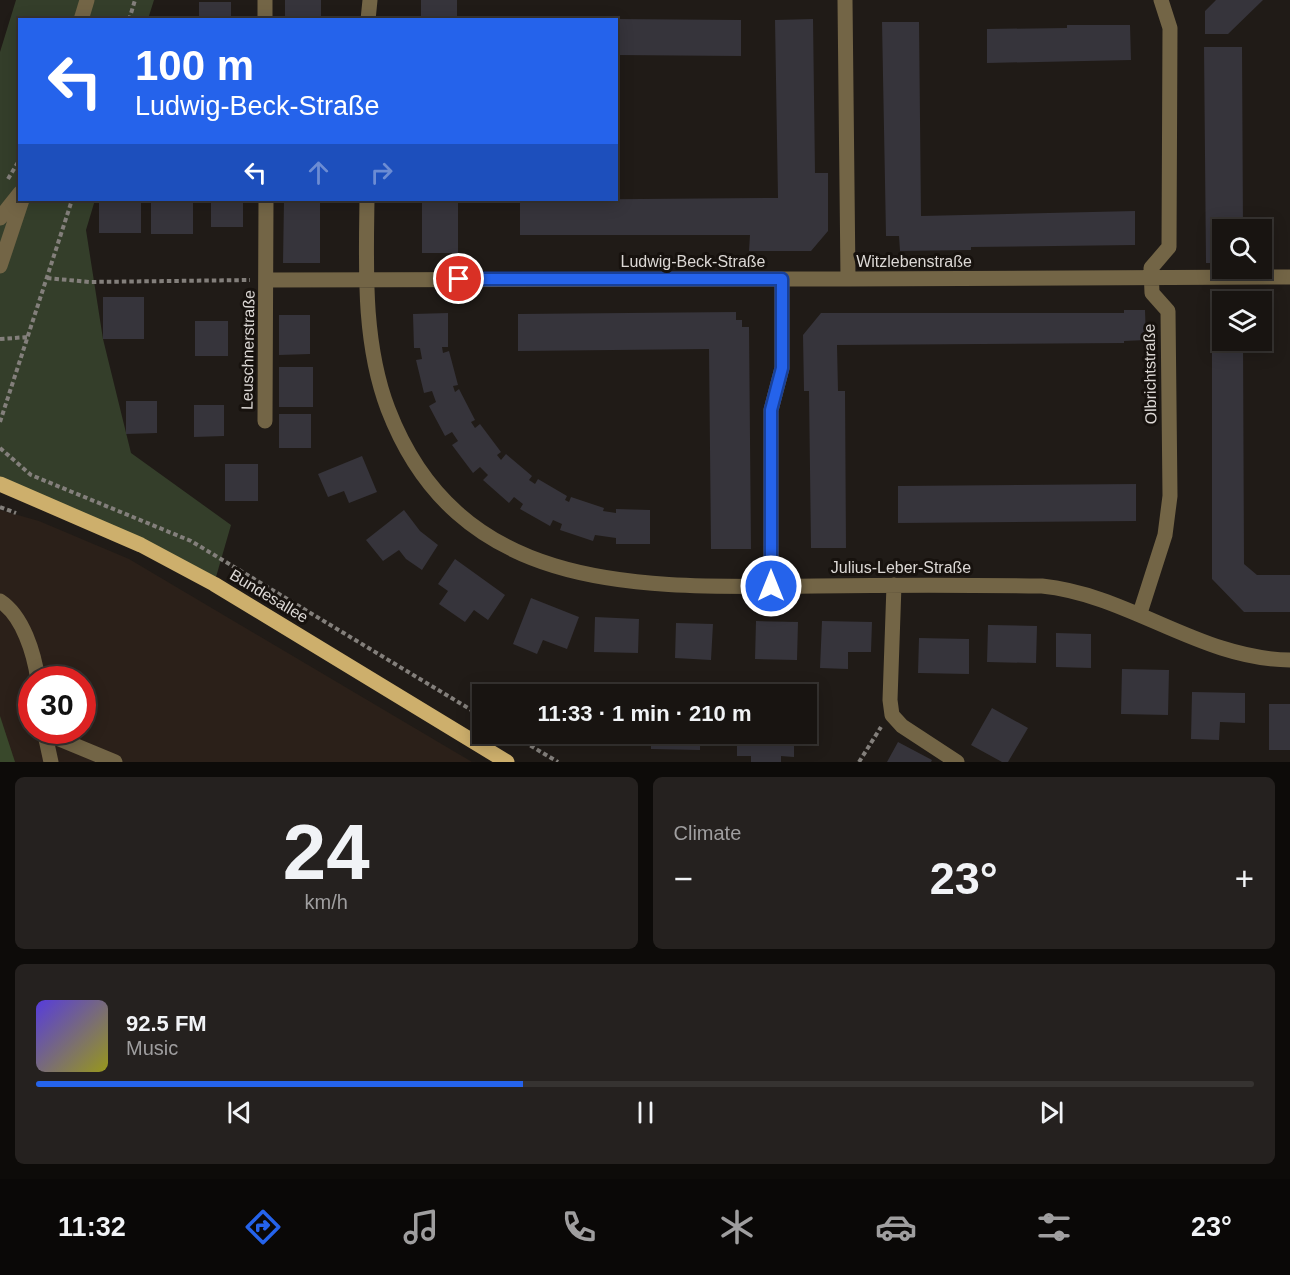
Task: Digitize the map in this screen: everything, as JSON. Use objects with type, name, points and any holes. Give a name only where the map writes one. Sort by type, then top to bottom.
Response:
[{"type":"main road","name":"Bundesallee","points":[[0,484],[141,545],[214,584],[507,762]]},
{"type":"street","points":[[82,18],[87,0]]},
{"type":"street","points":[[265,0],[265,18]]},
{"type":"street","points":[[368,18],[370,0]]},
{"type":"street","name":"Witzlebenstraße","points":[[845,0],[848,279],[1290,277]]},
{"type":"street","points":[[1152,279],[1151,268],[1169,247],[1170,28],[1161,0]]},
{"type":"street","points":[[0,218],[18,196]]},
{"type":"street","points":[[0,266],[22,201]]},
{"type":"street","name":"Leuschnerstraße","points":[[265,421],[266,201]]},
{"type":"street","name":"Julius-Leber-Straße","points":[[367,201],[369,325],[377,372],[388,410],[409,452],[426,479],[457,512],[488,536],[526,557],[571,572],[623,582],[771,586],[894,585],[1067,588],[1140,613],[1215,648],[1249,656],[1290,660]]},
{"type":"street","name":"Leuschnerstraße","points":[[267,280],[367,279]]},
{"type":"street","name":"Ludwig-Beck-Straße","points":[[367,279],[782,279],[782,368],[771,410],[771,586]]},
{"type":"street","points":[[782,279],[848,279]]},
{"type":"street","name":"Olbrichtstraße","points":[[1140,613],[1165,535],[1170,496],[1168,311],[1152,293],[1152,279]]},
{"type":"street","points":[[894,585],[890,700],[892,716],[902,726],[957,762]]},
{"type":"street","points":[[0,601],[14,611],[36,666]]},
{"type":"street","points":[[47,744],[51,762]]},
{"type":"street","points":[[73,744],[115,762]]},
{"type":"path","points":[[130,18],[135,0]]},
{"type":"path","points":[[0,422],[72,201]]},
{"type":"path","points":[[47,278],[89,282],[267,280]]},
{"type":"path","points":[[0,339],[28,337]]},
{"type":"path","points":[[0,507],[16,513]]},
{"type":"path","points":[[859,762],[876,733],[892,716]]},
{"type":"path","points":[[528,744],[558,762]]},
{"type":"shaded area","points":[[0,510],[39,521],[129,559],[472,762],[0,762]]},
{"type":"green space","points":[[16,0],[154,0],[148,18],[18,18],[18,201],[95,201],[86,230],[103,339],[131,453],[231,525],[214,584],[0,484],[0,52]]},
{"type":"green space","points":[[0,716],[15,762],[0,762]]},
{"type":"building","points":[[285,0],[321,0],[321,18],[285,18]]},
{"type":"building","points":[[421,0],[457,0],[457,18],[421,18]]},
{"type":"building","points":[[1216,0],[1263,0],[1228,34],[1205,34],[1205,11]]},
{"type":"building","points":[[199,2],[231,2],[231,18],[199,18]]},
{"type":"building","points":[[618,19],[741,20],[741,56],[618,55]]},
{"type":"building","points":[[813,19],[815,173],[828,173],[828,231],[811,251],[749,251],[750,235],[520,235],[520,201],[778,198],[775,20]]},
{"type":"building","points":[[882,22],[919,22],[921,216],[1135,211],[1135,245],[971,247],[971,250],[900,251],[899,236],[886,236]]},
{"type":"building","points":[[1067,25],[1130,25],[1131,60],[987,63],[987,29],[1067,28]]},
{"type":"building","points":[[1204,47],[1242,47],[1243,219],[1212,219],[1212,263],[1206,263]]},
{"type":"building","points":[[99,201],[141,201],[141,233],[99,233]]},
{"type":"building","points":[[151,201],[193,201],[193,234],[151,234]]},
{"type":"building","points":[[211,201],[243,201],[243,227],[211,227]]},
{"type":"building","points":[[284,201],[320,201],[320,263],[283,263]]},
{"type":"building","points":[[422,201],[458,201],[458,253],[422,253]]},
{"type":"building","points":[[103,297],[144,297],[144,339],[103,339]]},
{"type":"building","points":[[1124,310],[1145,310],[1146,340],[1124,341],[1124,343],[837,345],[838,391],[845,391],[846,548],[811,548],[809,391],[804,391],[803,335],[821,313],[1124,313]]},
{"type":"building","points":[[736,312],[736,320],[742,320],[742,327],[749,327],[751,549],[711,549],[709,349],[518,351],[518,314]]},
{"type":"building","points":[[448,313],[448,347],[442,347],[443,353],[449,351],[458,385],[453,386],[455,392],[459,389],[475,420],[471,422],[475,428],[480,424],[501,452],[497,455],[501,460],[506,454],[532,476],[529,480],[535,484],[538,479],[567,496],[565,500],[569,502],[571,497],[604,508],[603,511],[616,513],[616,509],[650,510],[650,544],[616,544],[616,538],[595,535],[593,541],[560,530],[562,524],[553,520],[550,526],[520,509],[523,504],[514,497],[509,503],[483,480],[488,475],[480,467],[473,473],[452,445],[458,441],[452,432],[445,436],[429,406],[436,402],[432,391],[424,393],[416,360],[422,359],[420,348],[414,348],[413,314]]},
{"type":"building","points":[[279,315],[310,315],[310,354],[279,355]]},
{"type":"building","points":[[195,321],[228,321],[228,356],[195,356]]},
{"type":"building","points":[[1212,351],[1243,351],[1244,564],[1257,575],[1290,575],[1290,612],[1244,612],[1212,579]]},
{"type":"building","points":[[279,367],[313,367],[313,407],[279,407]]},
{"type":"building","points":[[126,401],[157,401],[157,433],[126,434]]},
{"type":"building","points":[[194,405],[224,405],[224,436],[194,437]]},
{"type":"building","points":[[279,414],[311,414],[311,448],[279,448]]},
{"type":"building","points":[[362,456],[377,492],[349,503],[344,491],[328,497],[318,474]]},
{"type":"building","points":[[225,464],[258,464],[258,501],[225,501]]},
{"type":"building","points":[[1136,484],[1136,521],[898,523],[898,486]]},
{"type":"building","points":[[404,510],[420,531],[438,545],[422,570],[406,559],[399,550],[383,561],[366,540]]},
{"type":"building","points":[[455,559],[505,595],[488,620],[474,610],[465,622],[439,604],[448,591],[438,584]]},
{"type":"building","points":[[531,598],[579,617],[567,649],[543,640],[537,654],[513,644]]},
{"type":"building","points":[[595,617],[639,619],[638,653],[594,652]]},
{"type":"building","points":[[756,621],[798,622],[797,660],[755,659]]},
{"type":"building","points":[[822,621],[872,622],[871,652],[848,652],[848,669],[820,668]]},
{"type":"building","points":[[676,623],[713,624],[711,660],[675,658]]},
{"type":"building","points":[[988,625],[1037,626],[1036,663],[987,662]]},
{"type":"building","points":[[1056,633],[1091,634],[1091,668],[1056,667]]},
{"type":"building","points":[[919,638],[969,639],[969,674],[918,673]]},
{"type":"building","points":[[1122,669],[1169,670],[1168,715],[1121,714]]},
{"type":"building","points":[[1192,692],[1245,693],[1245,723],[1220,722],[1219,740],[1191,739]]},
{"type":"building","points":[[1269,704],[1290,704],[1290,750],[1269,750]]},
{"type":"building","points":[[992,708],[1028,728],[1008,762],[1002,762],[971,745]]},
{"type":"building","points":[[898,742],[932,760],[931,762],[887,762]]},
{"type":"building","points":[[651,744],[700,744],[700,750],[651,749]]},
{"type":"building","points":[[737,744],[794,744],[794,757],[781,756],[781,762],[751,762],[751,756],[737,756]]},
{"type":"route","points":[[459,279],[782,279],[782,368],[771,410],[771,586]]}]
